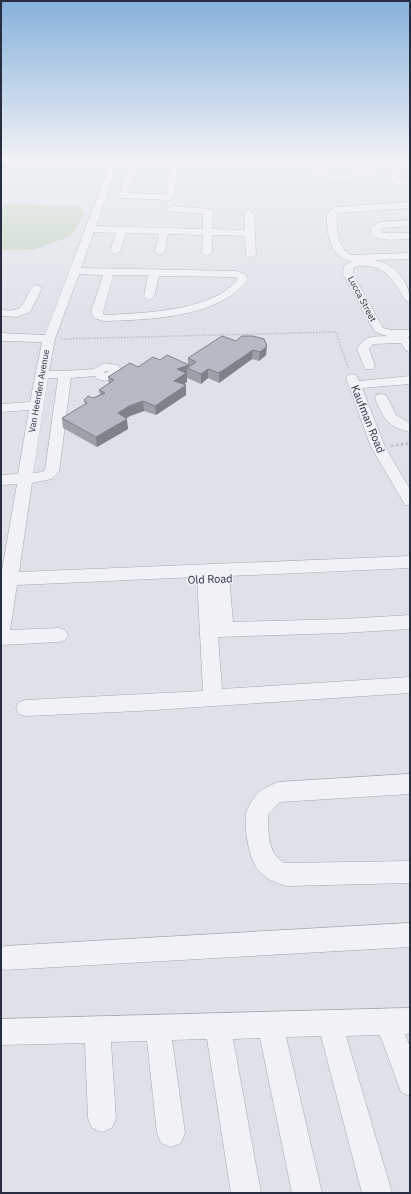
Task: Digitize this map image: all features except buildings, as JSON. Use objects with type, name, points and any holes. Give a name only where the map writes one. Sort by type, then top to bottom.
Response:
[{"type":"street","name":"Van Heerden Avenue","points":[[1,634],[5,584],[41,374],[49,339],[96,214]]},
{"type":"street","points":[[207,252],[208,214]]},
{"type":"street","points":[[249,214],[251,255]]},
{"type":"street","points":[[332,214],[332,233],[335,243],[345,256],[350,258],[410,256]]},
{"type":"street","points":[[410,223],[380,225],[376,227],[376,230],[378,235],[382,236],[410,236]]},
{"type":"street","points":[[90,229],[250,233]]},
{"type":"street","points":[[115,251],[122,230]]},
{"type":"street","points":[[160,252],[164,231]]},
{"type":"street","name":"Lucca Street","points":[[409,340],[379,330],[348,274],[348,268],[352,264],[363,263],[377,263],[386,266],[392,272],[410,299]]},
{"type":"street","points":[[75,271],[109,272],[154,274],[237,274],[243,279],[221,298],[173,313],[103,318],[98,316],[97,312],[109,272]]},
{"type":"street","points":[[149,298],[154,274]]},
{"type":"street","points":[[1,313],[17,314],[26,310],[37,288]]},
{"type":"street","points":[[1,337],[49,339]]},
{"type":"street","points":[[369,366],[363,349],[367,343],[378,340],[409,340]]},
{"type":"street","points":[[41,374],[98,372]]},
{"type":"street","points":[[1,480],[44,477],[48,476],[52,472],[65,374]]},
{"type":"street","points":[[353,381],[410,380]]},
{"type":"street","name":"Kaufman Road","points":[[353,381],[378,448],[410,500]]},
{"type":"street","points":[[381,398],[389,417],[395,422],[410,428]]},
{"type":"street","points":[[1,408],[36,406]]},
{"type":"street","name":"Old Road","points":[[5,584],[213,575],[410,562]]},
{"type":"street","name":"Old Road","points":[[213,575],[410,571]]},
{"type":"street","points":[[213,575],[217,630],[213,698]]},
{"type":"street","points":[[217,630],[410,622]]},
{"type":"street","points":[[1,638],[59,635]]},
{"type":"street","points":[[26,708],[410,685]]},
{"type":"street","points":[[410,784],[278,792],[270,794],[259,808],[257,814],[261,854],[267,865],[275,872],[286,875],[410,872]]},
{"type":"street","points":[[5,958],[410,935]]},
{"type":"street","points":[[1,1032],[399,1021],[410,1083]]},
{"type":"street","points":[[330,1024],[377,1193]]},
{"type":"street","points":[[270,1025],[307,1193]]},
{"type":"street","points":[[218,1026],[246,1193]]},
{"type":"street","points":[[158,1028],[171,1133]]},
{"type":"street","points":[[97,1029],[102,1118]]},
{"type":"path","points":[[49,339],[336,332],[353,381]]},
{"type":"path","points":[[378,448],[410,443]]},
{"type":"green space","points":[[1,214],[84,214],[72,235],[63,239],[35,249],[1,250]]}]
